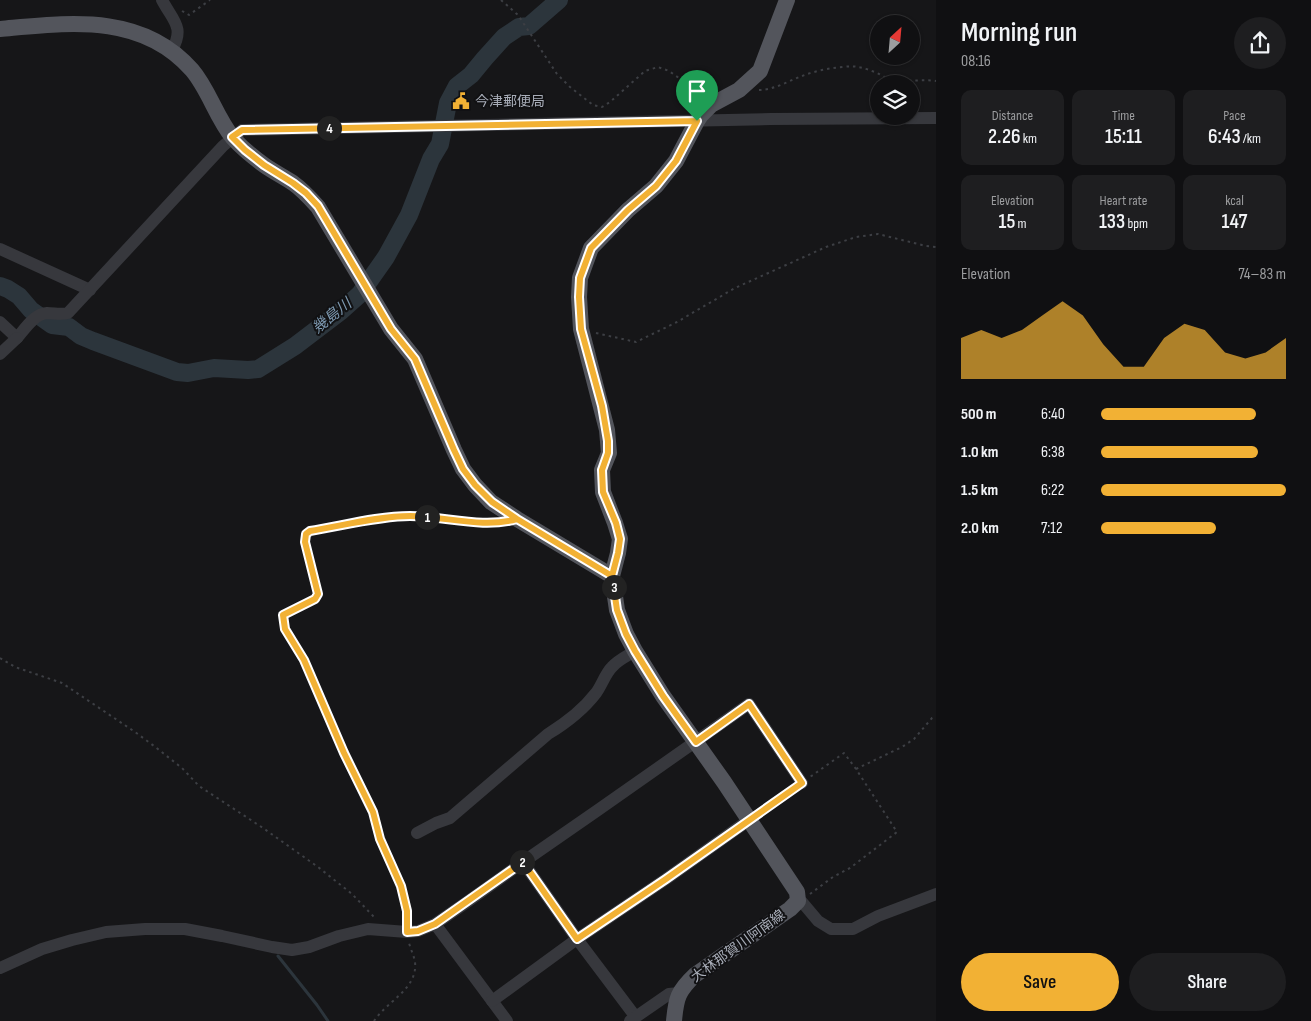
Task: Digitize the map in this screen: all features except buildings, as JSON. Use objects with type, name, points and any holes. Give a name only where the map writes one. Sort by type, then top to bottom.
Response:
[{"type":"main road","points":[[0,29],[88,24],[122,28],[140,33],[172,50],[192,70],[204,86],[222,122],[232,137],[264,165],[306,193],[318,206],[391,329],[415,359],[463,469],[475,485],[492,502],[517,519],[612,576],[620,539],[616,523],[603,492],[602,470],[608,453],[608,435],[581,329],[580,278],[591,248],[628,210],[656,186],[676,161],[697,121],[711,105],[739,90],[760,71],[787,0]]},
{"type":"main road","name":"大林那賀川阿南線","points":[[612,576],[617,610],[635,651],[663,696],[724,782],[797,892],[800,901],[685,984],[679,993],[674,1021]]},
{"type":"street","points":[[164,4],[176,22],[178,35],[172,50]]},
{"type":"street","points":[[0,354],[34,319],[47,313],[60,315],[68,313],[232,137],[242,130],[771,119],[936,118]]},
{"type":"street","points":[[0,249],[90,290]]},
{"type":"street","points":[[0,322],[17,338]]},
{"type":"street","points":[[418,833],[450,818],[548,734],[566,723],[588,702],[613,666],[635,651]]},
{"type":"street","points":[[0,968],[42,949],[106,932],[145,929],[185,929],[292,950],[309,948],[339,936],[368,928],[407,932],[418,931],[435,924],[749,704],[802,783]]},
{"type":"street","points":[[492,1001],[577,939],[749,820]]},
{"type":"street","points":[[523,862],[632,1019],[669,994],[679,993]]},
{"type":"street","points":[[800,901],[818,921],[831,929],[853,929],[878,916],[936,894]]},
{"type":"street","points":[[435,924],[507,1021]]},
{"type":"path","points":[[164,4],[189,15],[210,0]]},
{"type":"path","points":[[501,0],[518,15],[557,74],[593,105],[602,107],[645,71],[658,67],[679,77],[706,97],[711,105]]},
{"type":"path","points":[[739,90],[763,90],[784,84],[815,71],[859,66],[892,80],[923,79],[936,81]]},
{"type":"path","points":[[581,329],[636,342],[678,322],[735,288],[826,247],[856,237],[878,234],[936,247]]},
{"type":"path","points":[[374,1021],[410,984],[415,972],[415,960],[407,932],[407,911],[401,886],[380,839],[373,812],[344,753],[304,660],[285,629],[283,615],[315,599],[318,594],[305,542],[306,534],[310,531],[410,516],[492,523],[508,522],[517,519]]},
{"type":"path","points":[[0,658],[15,667],[62,683],[148,741],[182,768],[199,786],[318,867],[352,894],[386,929]]},
{"type":"path","points":[[856,769],[902,748],[914,739],[932,718],[936,716]]},
{"type":"path","points":[[749,820],[844,754],[897,832],[850,868],[800,901]]},
{"type":"waterway","name":"幾島川","points":[[0,286],[19,296],[31,310],[52,325],[69,327],[81,336],[177,372],[188,373],[214,368],[258,369],[295,346],[360,294],[386,257],[409,215],[431,159],[440,144],[448,103],[457,86],[471,75],[504,37],[519,27],[529,26],[559,0]]},
{"type":"waterway","points":[[278,956],[328,1021]]},
{"type":"place","name":"今津郵便局","points":[[461,101]]},
{"type":"route","points":[[697,121],[242,130],[232,137],[264,165],[306,193],[318,206],[391,329],[415,359],[463,469],[475,485],[492,502],[517,519],[569,551],[612,576],[617,610],[626,634],[663,696],[696,742],[749,704],[802,783],[577,939],[523,862],[435,924],[418,931],[407,932],[407,911],[401,886],[380,839],[373,812],[344,753],[304,660],[285,629],[283,615],[315,599],[318,594],[305,542],[306,534],[310,531],[410,516],[492,523],[508,522],[517,519],[612,576],[620,539],[616,523],[603,492],[602,470],[608,453],[607,430],[581,329],[580,278],[591,248],[628,210],[656,186],[676,161],[697,121]]}]
